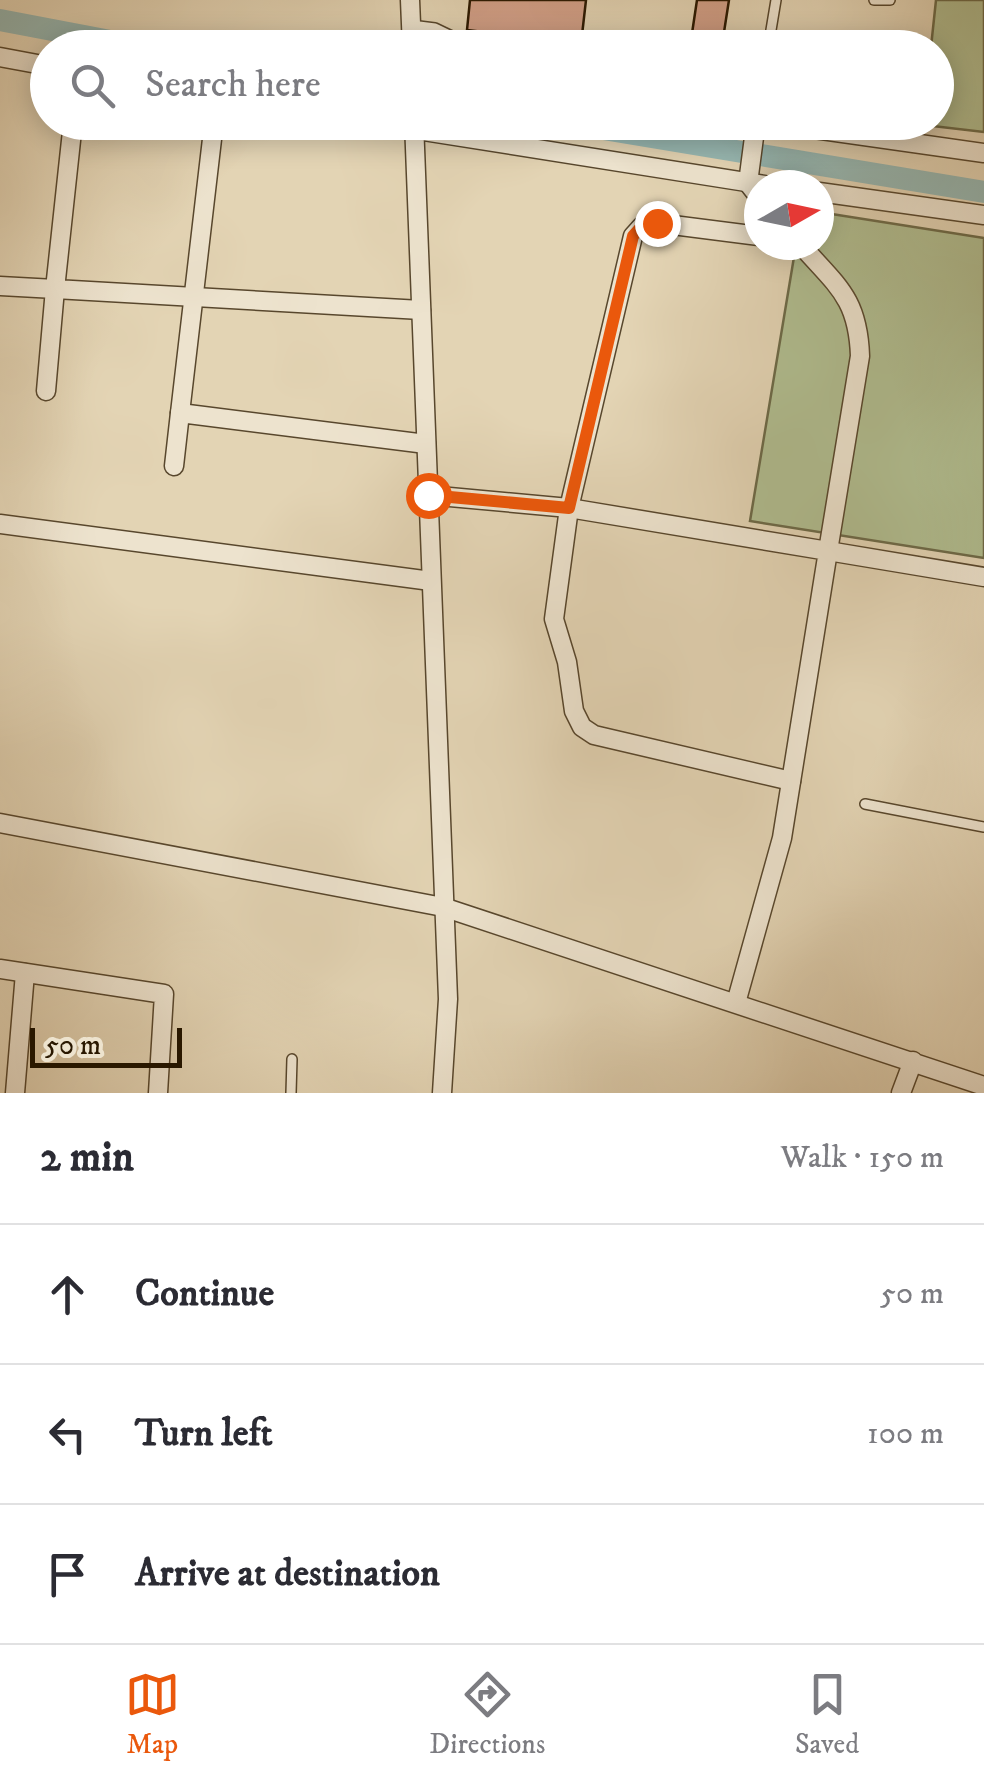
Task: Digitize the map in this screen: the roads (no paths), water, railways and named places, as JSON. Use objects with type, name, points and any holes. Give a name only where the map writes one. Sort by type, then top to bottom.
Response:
[{"type":"street","points":[[410,0],[411,30]]},
{"type":"street","points":[[0,57],[30,63]]},
{"type":"street","points":[[46,391],[71,140]]},
{"type":"street","points":[[174,466],[212,140]]},
{"type":"street","points":[[415,140],[448,1000],[442,1093]]},
{"type":"street","points":[[485,140],[744,184]]},
{"type":"street","points":[[755,170],[756,140]]},
{"type":"street","points":[[892,140],[984,153]]},
{"type":"street","points":[[834,194],[984,215]]},
{"type":"street","points":[[744,234],[657,223],[642,226],[633,236],[569,508],[554,620],[567,662],[570,698],[582,727],[594,735],[791,780]]},
{"type":"street","points":[[736,1004],[782,838],[860,356],[851,302],[814,260]]},
{"type":"street","points":[[0,286],[421,310]]},
{"type":"street","points":[[180,413],[426,444]]},
{"type":"street","points":[[428,495],[569,508],[984,577]]},
{"type":"street","points":[[0,524],[431,582]]},
{"type":"street","points":[[0,823],[444,907],[984,1086]]},
{"type":"street","points":[[0,969],[164,994],[158,1093]]},
{"type":"street","points":[[15,1093],[25,973]]},
{"type":"street","points":[[902,1093],[913,1061]]},
{"type":"lane","points":[[771,30],[776,0]]},
{"type":"lane","points":[[874,0],[890,0]]},
{"type":"lane","points":[[411,25],[439,30]]},
{"type":"lane","points":[[865,804],[984,827]]},
{"type":"lane","points":[[291,1093],[292,1059]]},
{"type":"waterway","points":[[0,20],[52,30]]},
{"type":"waterway","points":[[670,140],[984,192]]}]
